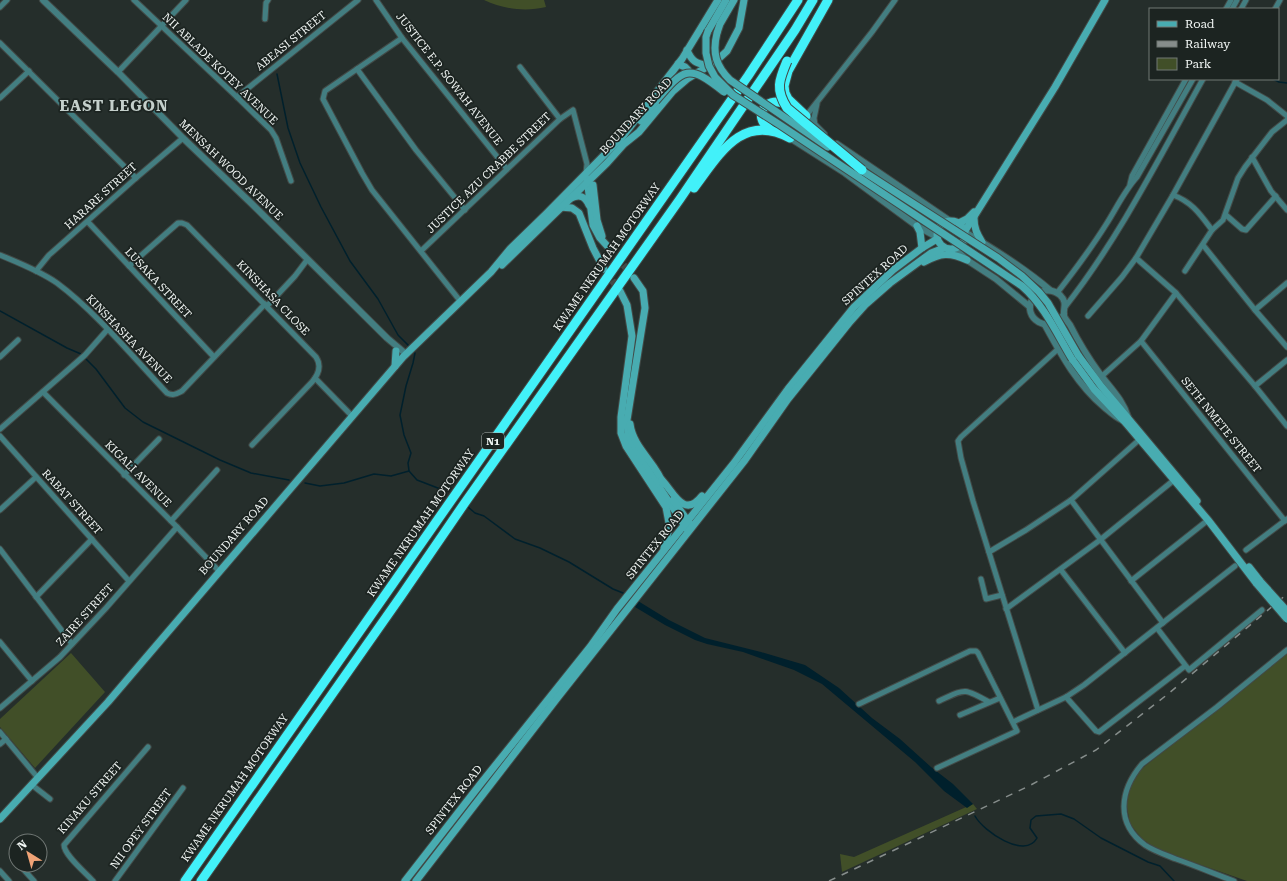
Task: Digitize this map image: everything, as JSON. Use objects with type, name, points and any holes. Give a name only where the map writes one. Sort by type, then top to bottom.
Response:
[{"type":"highway","name":"KWAME NKRUMAH MOTORWAY","points":[[185,881],[739,89],[798,0]]},
{"type":"highway","name":"N1","points":[[201,881],[760,82],[813,0]]},
{"type":"highway","points":[[827,0],[808,26],[780,76],[780,98],[787,108],[862,170]]},
{"type":"highway","points":[[806,116],[788,99],[784,86],[786,77],[827,0]]},
{"type":"highway","points":[[771,130],[762,121],[762,112],[769,103],[781,101],[797,109]]},
{"type":"highway","points":[[632,266],[651,248],[715,160],[735,140],[745,133],[764,129],[782,133],[790,138]]},
{"type":"main road","name":"BOUNDARY ROAD","points":[[0,819],[168,633],[218,571],[395,366],[461,302],[510,249],[588,173],[623,136],[678,64],[718,0]]},
{"type":"main road","points":[[726,0],[708,30],[706,37],[706,53],[709,66],[715,77],[733,95],[798,136],[1028,291],[1042,308],[1075,357],[1094,389],[1127,420],[1207,512],[1258,583],[1287,611]]},
{"type":"main road","points":[[734,0],[720,24],[714,43],[717,62],[722,72],[730,80],[862,170],[998,258],[1025,279],[1048,303],[1075,357]]},
{"type":"main road","name":"BOUNDARY ROAD","points":[[490,272],[501,267],[569,199],[588,173],[602,167],[624,144],[639,132],[673,90],[722,56],[733,42],[739,28],[744,0]]},
{"type":"main road","points":[[985,199],[966,220],[959,223],[950,221],[940,226],[937,238],[944,248],[955,249],[963,243],[965,232],[1054,87],[1105,0]]},
{"type":"main road","points":[[687,50],[697,64],[708,66]]},
{"type":"main road","points":[[678,64],[688,70],[687,79]]},
{"type":"main road","points":[[624,144],[656,102],[677,78],[683,74],[692,72],[698,74],[707,78],[728,95],[733,95]]},
{"type":"main road","points":[[594,194],[596,182],[602,167]]},
{"type":"main road","points":[[588,173],[594,194],[597,220],[607,246],[596,233],[592,225],[588,173]]},
{"type":"main road","points":[[569,199],[577,196],[583,196],[590,209]]},
{"type":"main road","points":[[560,207],[572,208],[579,213],[593,248],[604,268]]},
{"type":"main road","points":[[974,218],[974,225],[982,242]]},
{"type":"main road","points":[[959,223],[965,232]]},
{"type":"main road","points":[[917,226],[920,232],[922,248]]},
{"type":"main road","name":"SPINTEX ROAD","points":[[416,881],[689,527],[788,389],[854,307],[893,270],[937,238]]},
{"type":"main road","name":"SPINTEX ROAD","points":[[405,881],[663,552],[689,527],[745,460],[788,399],[849,323],[866,304],[907,269],[931,253],[944,248]]},
{"type":"main road","points":[[907,269],[942,254],[958,256],[967,260]]},
{"type":"main road","points":[[634,278],[643,291],[645,308],[627,429],[631,443],[689,527]]},
{"type":"main road","points":[[620,291],[627,305],[632,336],[621,417],[622,433],[626,446],[666,507],[669,529],[663,552]]},
{"type":"main road","points":[[395,366],[398,350],[406,354]]},
{"type":"main road","points":[[626,386],[634,379]]},
{"type":"main road","points":[[629,412],[631,428],[637,443],[662,480],[681,503],[693,505],[743,445],[757,432]]},
{"type":"main road","points":[[1127,420],[1140,439],[1208,520],[1287,619]]},
{"type":"main road","points":[[662,480],[664,487],[689,527]]},
{"type":"street","points":[[0,7],[7,0]]},
{"type":"street","name":"MENSAH WOOD AVENUE","points":[[44,0],[183,138],[248,200],[398,350],[406,354]]},
{"type":"street","name":"NII ABLADE KOTEY AVENUE","points":[[134,0],[262,121],[276,138],[291,181]]},
{"type":"street","points":[[118,72],[186,0]]},
{"type":"street","points":[[265,18],[266,3],[268,0]]},
{"type":"street","name":"ABEASI STREET","points":[[237,97],[358,0]]},
{"type":"street","name":"JUSTICE E.P. SOWAH AVENUE","points":[[376,0],[402,38],[507,169]]},
{"type":"street","points":[[895,0],[872,32],[806,116],[827,137],[850,154],[950,221]]},
{"type":"street","points":[[402,38],[325,91],[323,99],[372,190],[461,302]]},
{"type":"street","points":[[0,43],[136,178]]},
{"type":"street","points":[[520,67],[560,119]]},
{"type":"street","points":[[357,69],[416,150],[465,210]]},
{"type":"street","points":[[0,98],[29,71]]},
{"type":"street","points":[[1130,184],[1132,176],[1185,80]]},
{"type":"street","points":[[1057,292],[1088,252],[1130,184],[1137,177],[1163,134],[1192,80]]},
{"type":"street","points":[[1065,307],[1125,219],[1202,80]]},
{"type":"street","points":[[1088,316],[1122,277],[1136,258],[1173,195],[1236,81],[1267,100],[1287,116]]},
{"type":"street","points":[[815,125],[815,111],[818,99]]},
{"type":"street","name":"JUSTICE AZU CRABBE STREET","points":[[420,251],[560,119],[572,110],[588,173]]},
{"type":"street","points":[[1185,271],[1212,230],[1221,224],[1226,215],[1238,178],[1252,156],[1272,132],[1287,120]]},
{"type":"street","name":"HARARE STREET","points":[[36,271],[49,255],[183,138]]},
{"type":"street","points":[[790,138],[845,173],[917,226],[937,238]]},
{"type":"street","points":[[1252,156],[1271,190],[1287,210]]},
{"type":"street","points":[[1173,195],[1186,200],[1191,204],[1212,230]]},
{"type":"street","points":[[1226,215],[1242,229],[1246,230],[1276,196]]},
{"type":"street","name":"LUSAKA STREET","points":[[88,222],[214,357]]},
{"type":"street","name":"KINSHASA CLOSE","points":[[129,266],[178,223],[187,225],[316,357],[319,365],[316,378]]},
{"type":"street","points":[[955,249],[967,260],[996,279],[1030,307],[1034,318],[1045,325],[1075,377],[1092,397],[1116,418],[1127,420],[1126,408],[1083,350],[1064,314],[1065,307],[1062,297],[1057,292],[1050,290],[982,242],[965,232]]},
{"type":"street","points":[[1203,245],[1255,310],[1287,346]]},
{"type":"street","name":"KINSHASHA AVENUE","points":[[0,255],[36,271],[64,289],[107,330],[167,393],[172,395],[182,391],[295,276],[307,260]]},
{"type":"street","points":[[1136,258],[1176,293],[1287,426]]},
{"type":"street","points":[[1255,310],[1287,283]]},
{"type":"street","points":[[1030,307],[1035,296],[1042,291],[1050,290]]},
{"type":"street","points":[[1102,376],[1140,341],[1176,293]]},
{"type":"street","points":[[1045,325],[1056,322],[1064,314]]},
{"type":"street","points":[[0,429],[85,355],[107,330]]},
{"type":"street","points":[[0,357],[18,340]]},
{"type":"street","name":"SETH NMETE STREET","points":[[1140,341],[1286,520]]},
{"type":"street","points":[[1038,710],[966,477],[958,441],[1058,349]]},
{"type":"street","points":[[1255,386],[1287,360]]},
{"type":"street","points":[[252,445],[316,378],[352,416]]},
{"type":"street","name":"KIGALI AVENUE","points":[[42,392],[177,527],[218,571]]},
{"type":"street","name":"RABAT STREET","points":[[0,436],[129,580]]},
{"type":"street","points":[[124,474],[159,439]]},
{"type":"street","points":[[989,552],[1026,530],[1071,500],[1140,439]]},
{"type":"street","points":[[171,521],[217,470]]},
{"type":"street","points":[[0,510],[36,477]]},
{"type":"street","points":[[1006,609],[1061,570],[1174,480]]},
{"type":"street","points":[[1071,500],[1130,581],[1163,623]]},
{"type":"street","points":[[1130,581],[1208,520]]},
{"type":"street","points":[[1246,550],[1286,520]]},
{"type":"street","name":"ZAIRE STREET","points":[[0,708],[60,657],[106,608],[177,527]]},
{"type":"street","points":[[36,597],[92,539]]},
{"type":"street","points":[[0,549],[72,644]]},
{"type":"street","points":[[1014,722],[1066,697],[1084,685],[1235,566]]},
{"type":"street","points":[[1061,570],[1125,653]]},
{"type":"street","points":[[981,578],[986,599],[1002,595]]},
{"type":"street","points":[[1157,628],[1189,670],[1262,610]]},
{"type":"street","points":[[0,642],[32,681]]},
{"type":"street","points":[[859,704],[972,650],[978,653],[1000,698],[1014,722],[1017,731],[937,768]]},
{"type":"street","points":[[1234,881],[1166,855],[1142,842],[1127,821],[1124,807],[1126,789],[1134,774],[1142,764],[1217,707],[1287,650]]},
{"type":"street","points":[[1066,697],[1096,731],[1099,732],[1185,666]]},
{"type":"street","points":[[939,701],[961,690],[970,691],[989,702]]},
{"type":"street","points":[[960,715],[1000,698]]},
{"type":"street","points":[[0,732],[38,778]]},
{"type":"street","points":[[0,744],[6,739]]},
{"type":"street","name":"KINAKU STREET","points":[[93,881],[67,854],[64,849],[64,845],[148,747]]},
{"type":"street","points":[[32,785],[50,799]]},
{"type":"street","name":"NII OPEY STREET","points":[[115,881],[183,788]]},
{"type":"street","points":[[0,871],[9,881]]},
{"type":"street","points":[[27,873],[34,881]]},
{"type":"green space","points":[[484,0],[544,0],[546,7],[538,9],[514,9],[499,6]]},
{"type":"green space","points":[[71,653],[105,692],[35,768],[0,727],[0,719]]},
{"type":"green space","points":[[1287,653],[1287,881],[1247,881],[1154,847],[1142,839],[1130,824],[1126,802],[1128,789],[1135,774]]},
{"type":"green space","points":[[973,804],[977,809],[842,872],[840,854],[854,857]]},
{"type":"water","points":[[638,601],[669,620],[705,638],[805,665],[839,688],[872,718],[900,739],[931,767],[953,784],[973,804],[967,808],[944,791],[915,762],[822,684],[794,670],[743,652],[695,640],[665,625],[635,607]]},
{"type":"waterway","points":[[277,74],[288,128],[300,163],[321,207],[350,261],[378,299],[398,335],[410,347]]},
{"type":"waterway","points":[[1275,80],[1287,83]]},
{"type":"waterway","points":[[0,311],[67,348],[81,354],[96,369],[125,408],[143,422],[220,460],[251,473],[289,480]]},
{"type":"waterway","points":[[409,471],[408,463],[411,453],[404,435],[400,415],[415,353]]},
{"type":"waterway","points":[[305,483],[320,486],[344,483],[374,474],[391,476],[409,471],[417,480],[443,490]]},
{"type":"waterway","points":[[468,507],[475,513],[484,516],[515,539],[540,548],[569,562],[613,589],[623,593]]},
{"type":"waterway","points":[[975,816],[986,829],[1004,841],[1014,845],[1023,846],[1031,844],[1037,838],[1030,828],[1031,820],[1036,816],[1061,814],[1074,819],[1101,838],[1148,862],[1160,866],[1174,881]]},
{"type":"tunnel","points":[[610,249],[631,274]]},
{"type":"tunnel","points":[[606,272],[620,291]]},
{"type":"railway","points":[[829,881],[1029,786],[1096,750],[1168,694],[1287,594]]},
{"type":"district","name":"EAST LEGON","points":[[114,106]]}]
